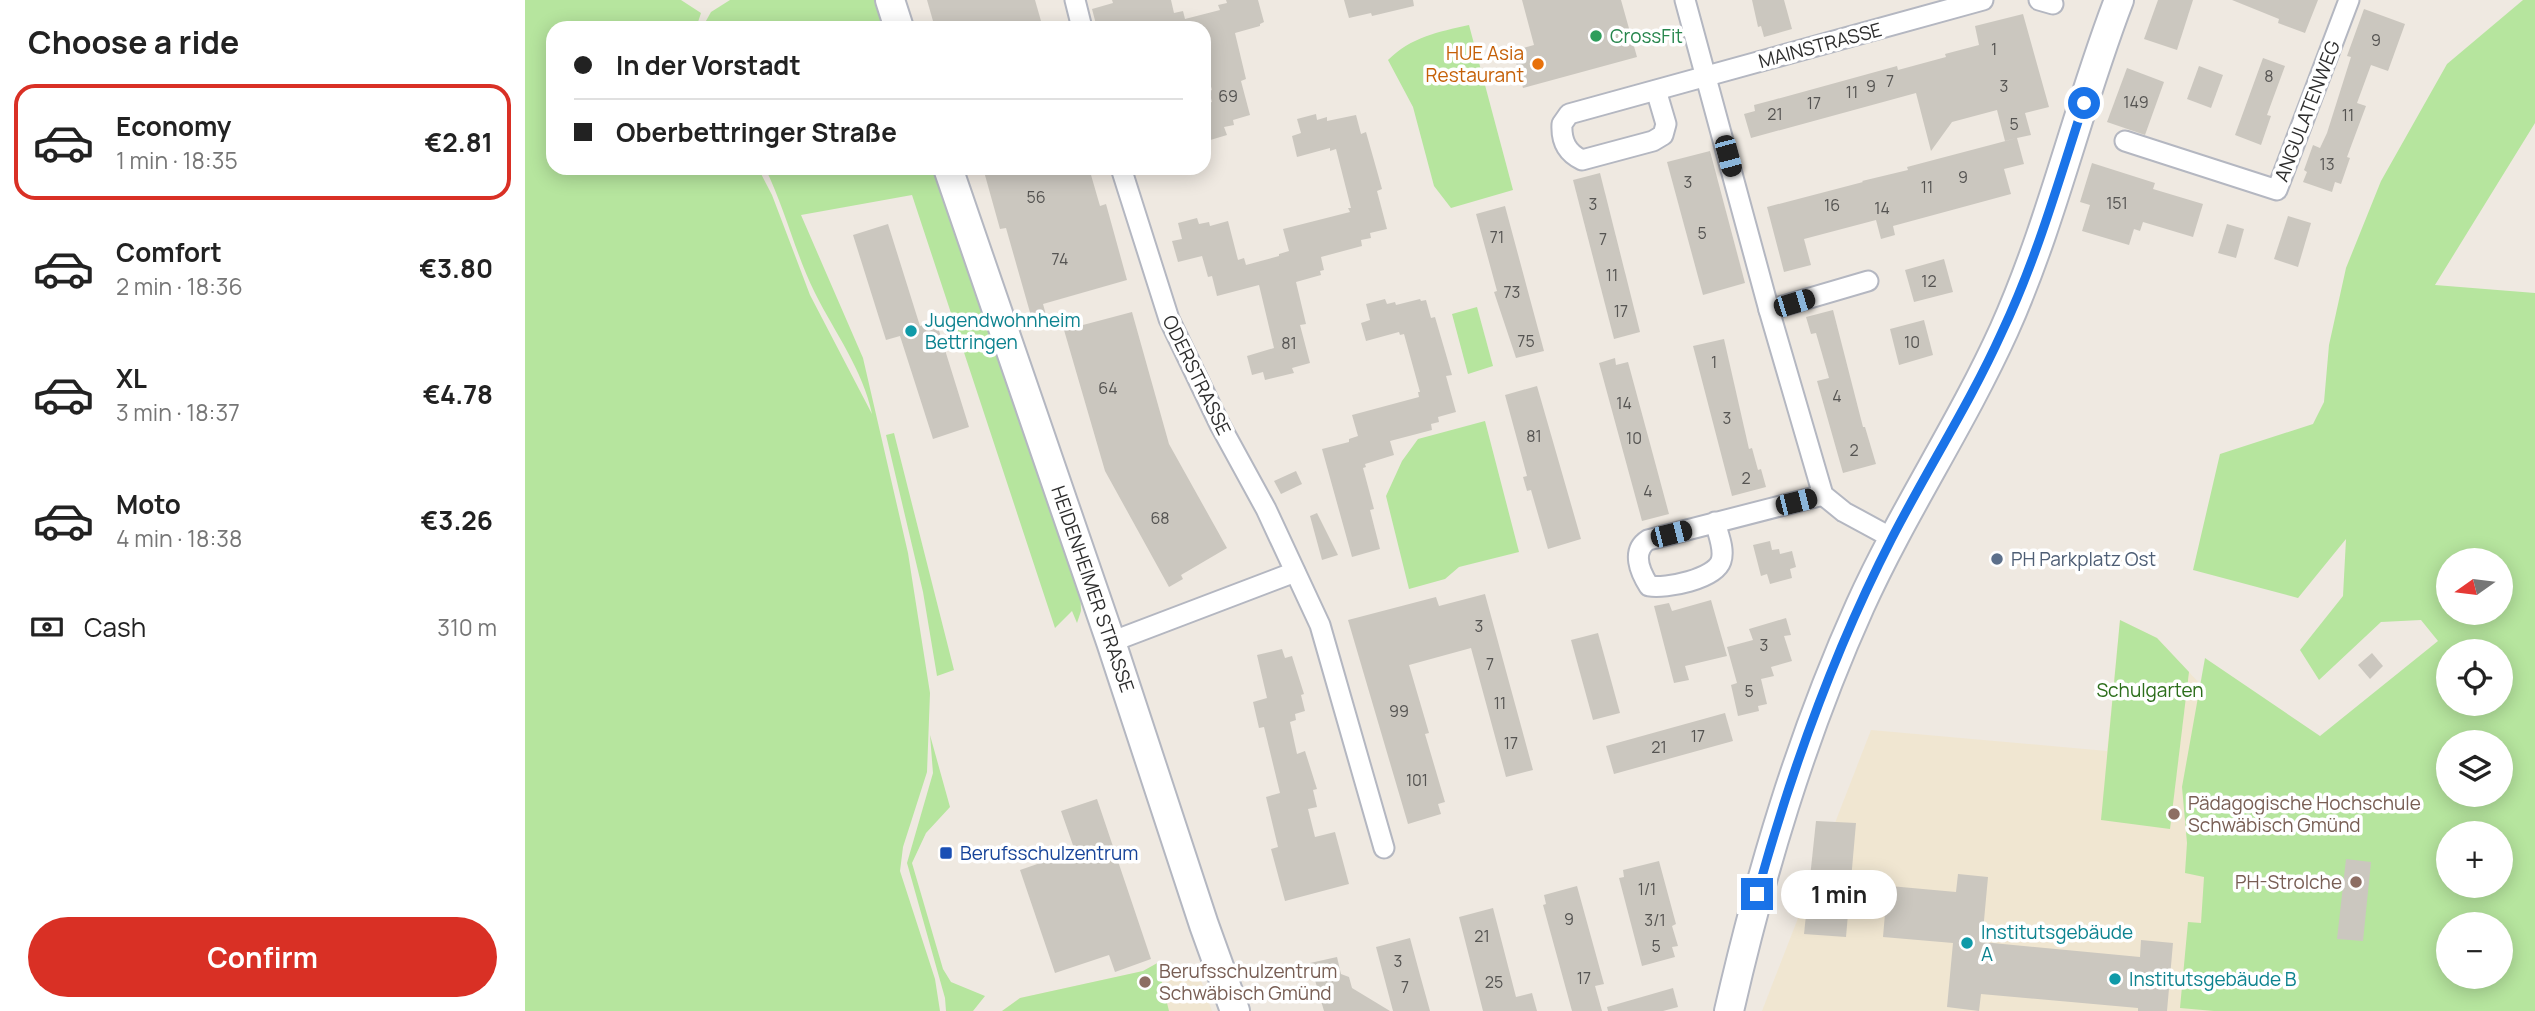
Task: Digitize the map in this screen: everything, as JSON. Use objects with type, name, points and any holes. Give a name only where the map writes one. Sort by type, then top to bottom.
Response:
[{"type":"street","points":[[890,0],[897,21]]},
{"type":"street","points":[[1075,0],[1080,21]]},
{"type":"street","points":[[1685,0],[1822,495],[1844,512],[1892,538]]},
{"type":"street","name":"MAINSTRASSE","points":[[1656,90],[1666,124],[1663,135],[1653,141],[1582,160],[1573,156],[1566,148],[1562,124],[1569,114],[1656,90],[1706,77],[1983,0]]},
{"type":"street","points":[[1729,1011],[1751,916],[1789,785],[1834,665],[1892,538],[1978,383],[2025,281],[2119,0]]},
{"type":"street","name":"ANGULATENWEG","points":[[2125,141],[2277,190],[2349,0]]},
{"type":"street","name":"HEIDENHEIMER STRASSE","points":[[950,175],[1235,1011]]},
{"type":"street","name":"ODERSTRASSE","points":[[1123,175],[1169,320],[1214,414],[1266,509],[1320,625],[1384,848]]},
{"type":"street","points":[[1769,310],[1868,281]]},
{"type":"street","points":[[1715,522],[1722,549],[1722,560],[1718,568],[1707,576],[1660,588],[1649,586],[1643,576],[1637,554],[1643,543],[1715,522],[1822,495]]},
{"type":"street","points":[[1111,642],[1295,572]]},
{"type":"shaded area","name":"Pädagogische Hochschule Schwäbisch Gmünd","points":[[2120,620],[2157,638],[2246,733],[2436,790],[2436,807],[2503,807],[2509,821],[2436,821],[2436,898],[2513,898],[2513,831],[2535,883],[2535,995],[2532,1011],[1762,1011],[1871,730],[2107,751]]},
{"type":"shaded area","name":"Berufsschulzentrum Schwäbisch Gmünd","points":[[1161,961],[1199,975],[1212,1011],[1002,1011],[1020,998],[1143,971]]},
{"type":"green space","points":[[525,0],[681,0],[701,13],[698,21],[546,21],[546,175],[762,175],[772,195],[810,295],[872,414],[855,367],[808,278],[768,175],[940,175],[1080,585],[1081,611],[1077,623],[1072,611],[1055,628],[912,195],[801,215],[863,358],[908,553],[930,693],[927,772],[903,847],[900,871],[935,979],[940,1011],[525,1011]]},
{"type":"green space","points":[[730,0],[884,0],[892,21],[706,21],[711,12]]},
{"type":"green space","points":[[2523,0],[2535,0],[2535,123],[2435,285],[2535,293],[2535,1011],[2214,1011],[2180,1008],[2188,922],[2201,923],[2204,877],[2185,873],[2187,843],[2182,787],[2205,658],[2320,736],[2436,643],[2436,716],[2513,716],[2513,639],[2436,639],[2421,620],[2381,622],[2319,680],[2300,650],[2343,596],[2346,539],[2298,598],[2193,570],[2220,454],[2313,424],[2324,402],[2329,345],[2346,268],[2381,181],[2447,64]]},
{"type":"green space","points":[[1469,25],[1513,190],[1451,208],[1434,186],[1413,107],[1388,60],[1416,41]]},
{"type":"green space","points":[[1477,307],[1493,366],[1468,374],[1452,314]]},
{"type":"green space","points":[[1485,421],[1519,552],[1459,567],[1445,579],[1409,589],[1386,496],[1402,461],[1418,439]]},
{"type":"green space","points":[[894,433],[954,670],[937,676],[923,592],[886,435]]},
{"type":"green space","name":"Schulgarten","points":[[2120,620],[2157,638],[2189,672],[2170,829],[2101,820]]},
{"type":"green space","points":[[930,735],[950,807],[926,833],[912,863],[943,969],[951,982],[985,996],[973,1011],[946,1011],[945,998],[907,863],[933,773]]},
{"type":"green space","name":"Berufsschulzentrum Schwäbisch Gmünd","points":[[1161,961],[1160,975],[1169,1011],[1002,1011],[1020,998],[1143,971]]},
{"type":"building","points":[[927,0],[1035,0],[1041,21],[933,21]]},
{"type":"building","points":[[1112,0],[1171,0],[1174,13],[1183,11],[1185,19],[1220,10],[1218,5],[1227,3],[1226,0],[1258,0],[1264,22],[1260,26],[1235,33],[1246,79],[1241,81],[1250,115],[1233,120],[1234,125],[1224,127],[1227,135],[1211,140],[1211,21],[1095,21],[1092,9],[1113,3]]},
{"type":"building","points":[[1344,0],[1413,0],[1414,6],[1372,16],[1371,13],[1349,18]]},
{"type":"building","points":[[1522,0],[1621,0],[1637,57],[1523,88],[1513,51],[1534,45]]},
{"type":"building","points":[[1752,0],[1784,0],[1792,29],[1764,37],[1761,26],[1758,27]]},
{"type":"building","points":[[2158,0],[2193,0],[2177,50],[2144,39]]},
{"type":"building","points":[[2232,0],[2318,0],[2305,33]]},
{"type":"building","points":[[2364,9],[2405,24],[2388,71],[2371,65],[2357,103],[2366,106],[2347,157],[2350,158],[2341,184],[2335,182],[2332,192],[2303,182],[2307,172],[2304,170],[2313,145],[2320,148],[2327,133],[2351,57],[2347,56]]},
{"type":"building","points":[[2023,14],[2049,107],[2025,113],[2031,135],[2005,141],[1997,110],[1952,122],[1931,151],[1916,93],[1751,138],[1744,114],[1755,111],[1754,105],[1897,66],[1898,70],[1946,57],[1945,54],[1979,45],[1975,26]]},
{"type":"building","points":[[2263,58],[2285,66],[2267,115],[2271,116],[2261,145],[2235,135]]},
{"type":"building","points":[[2199,66],[2223,75],[2211,108],[2187,99]]},
{"type":"building","points":[[2127,68],[2164,82],[2145,135],[2107,122]]},
{"type":"building","points":[[1316,114],[1317,120],[1327,117],[1327,121],[1356,115],[1361,134],[1366,132],[1382,189],[1377,191],[1387,229],[1370,233],[1371,238],[1361,240],[1362,246],[1321,257],[1324,270],[1320,271],[1321,275],[1296,282],[1306,324],[1300,325],[1310,363],[1292,368],[1294,373],[1265,380],[1263,372],[1252,375],[1247,356],[1274,348],[1259,285],[1217,296],[1212,276],[1208,277],[1202,256],[1178,262],[1172,241],[1182,239],[1178,223],[1197,218],[1199,224],[1209,222],[1210,226],[1228,221],[1238,260],[1244,258],[1246,265],[1289,251],[1283,229],[1350,212],[1336,149],[1330,151],[1330,148],[1297,157],[1292,136],[1301,133],[1297,119]]},
{"type":"building","points":[[2017,138],[2024,164],[2004,169],[2011,194],[1893,226],[1895,235],[1881,239],[1876,220],[1804,239],[1811,265],[1784,272],[1767,207]]},
{"type":"building","points":[[1710,151],[1745,283],[1703,295],[1667,162]]},
{"type":"building","points":[[2092,163],[2155,183],[2153,189],[2203,204],[2193,237],[2143,222],[2140,231],[2134,229],[2129,245],[2082,231],[2090,205],[2080,202]]},
{"type":"building","points":[[1600,173],[1640,332],[1614,339],[1573,180]]},
{"type":"building","points":[[985,175],[1091,175],[1100,206],[1106,204],[1127,280],[1043,304],[1049,326],[1035,330],[1006,228],[1000,229]]},
{"type":"building","points":[[1505,206],[1544,351],[1516,358],[1494,292],[1497,291],[1476,214]]},
{"type":"building","points":[[2288,216],[2311,223],[2298,267],[2274,259]]},
{"type":"building","name":"Jugendwohnheim Bettringen","points":[[888,224],[920,326],[936,321],[969,427],[933,439],[900,336],[886,340],[853,235]]},
{"type":"building","points":[[2227,224],[2244,229],[2236,258],[2218,253]]},
{"type":"building","points":[[1944,259],[1953,292],[1914,302],[1905,270]]},
{"type":"building","points":[[1385,299],[1387,304],[1395,302],[1396,305],[1426,300],[1431,318],[1435,317],[1452,375],[1446,376],[1456,412],[1438,417],[1439,422],[1431,424],[1432,430],[1390,441],[1394,455],[1365,464],[1366,467],[1363,468],[1374,509],[1370,510],[1380,549],[1352,557],[1322,449],[1349,442],[1349,439],[1358,436],[1352,415],[1419,397],[1420,392],[1404,334],[1400,335],[1399,332],[1366,341],[1361,323],[1370,320],[1366,304]]},
{"type":"building","points":[[1833,310],[1863,427],[1876,464],[1843,473],[1817,381],[1829,378],[1816,333],[1811,334],[1806,317]]},
{"type":"building","points":[[1132,312],[1169,444],[1227,548],[1181,575],[1183,579],[1169,587],[1105,471],[1064,330]]},
{"type":"building","points":[[1924,320],[1933,355],[1899,365],[1890,329]]},
{"type":"building","points":[[1724,339],[1749,449],[1752,448],[1766,487],[1732,496],[1693,346]]},
{"type":"building","points":[[1615,358],[1616,365],[1628,362],[1669,514],[1642,521],[1599,363]]},
{"type":"building","points":[[1537,386],[1581,539],[1548,549],[1531,490],[1527,491],[1523,477],[1527,476],[1505,395]]},
{"type":"building","points":[[1296,471],[1302,484],[1281,494],[1274,481]]},
{"type":"building","points":[[1317,513],[1338,555],[1322,560],[1310,516]]},
{"type":"building","points":[[1770,541],[1772,550],[1779,549],[1780,554],[1792,551],[1796,567],[1790,569],[1792,578],[1770,584],[1767,574],[1761,576],[1753,545]]},
{"type":"building","points":[[1485,594],[1533,770],[1506,777],[1471,648],[1409,665],[1445,802],[1438,804],[1441,814],[1408,824],[1348,620],[1436,597],[1439,606]]},
{"type":"building","points":[[1711,600],[1727,656],[1685,666],[1689,680],[1674,683],[1654,606],[1669,603],[1672,611]]},
{"type":"building","points":[[1786,618],[1791,635],[1784,636],[1792,661],[1771,667],[1774,676],[1761,679],[1767,704],[1758,706],[1759,711],[1738,716],[1731,685],[1737,683],[1727,647],[1753,640],[1749,629]]},
{"type":"building","points":[[1598,633],[1620,713],[1593,720],[1571,640]]},
{"type":"building","points":[[1282,649],[1285,658],[1292,656],[1304,694],[1301,695],[1305,711],[1295,714],[1296,720],[1290,722],[1297,754],[1305,751],[1317,789],[1313,790],[1317,807],[1308,809],[1315,837],[1335,832],[1349,884],[1285,901],[1271,849],[1278,847],[1266,797],[1280,793],[1264,727],[1259,728],[1253,702],[1267,698],[1257,655]]},
{"type":"building","points":[[2372,653],[2383,666],[2370,679],[2358,665]]},
{"type":"building","points":[[1725,713],[1733,741],[1614,774],[1606,746]]},
{"type":"building","points":[[1097,799],[1151,959],[1115,972],[1109,955],[1055,973],[1020,870],[1075,851],[1061,811]]},
{"type":"building","points":[[1816,821],[1856,823],[1846,937],[1804,934]]},
{"type":"building","name":"PH-Strolche","points":[[2346,859],[2371,862],[2363,941],[2337,939]]},
{"type":"building","points":[[1659,861],[1676,924],[1672,926],[1678,946],[1672,947],[1675,957],[1642,966],[1619,878],[1624,877],[1623,870]]},
{"type":"building","name":"Institutsgebäude A","points":[[1958,874],[1988,877],[1982,942],[2140,957],[2141,940],[2173,943],[2167,1011],[2138,1011],[2138,1008],[1981,994],[1979,1011],[1947,1007],[1953,943],[1883,937],[1886,902],[1878,901],[1879,885],[1956,892]]},
{"type":"building","points":[[1577,886],[1604,984],[1595,986],[1602,1011],[1572,1011],[1543,905],[1546,904],[1544,895]]},
{"type":"building","points":[[1493,908],[1516,997],[1532,993],[1537,1011],[1483,1011],[1459,917]]},
{"type":"building","points":[[1410,938],[1430,1011],[1393,1011],[1376,947]]},
{"type":"building","points":[[1337,957],[1341,974],[1349,977],[1352,988],[1390,1011],[1324,1011],[1310,963]]},
{"type":"building","points":[[1673,988],[1678,1007],[1663,1011],[1608,1011],[1607,1007]]},
{"type":"place","name":"CrossFit","points":[[1596,36]]},
{"type":"place","name":"HUE Asia Restaurant","points":[[1538,64]]},
{"type":"place","name":"Jugendwohnheim Bettringen","points":[[911,331]]},
{"type":"place","name":"PH Parkplatz Ost","points":[[1997,559]]},
{"type":"place","name":"Pädagogische Hochschule Schwäbisch Gmünd","points":[[2174,814]]},
{"type":"place","name":"Berufsschulzentrum","points":[[946,853]]},
{"type":"place","name":"PH-Strolche","points":[[2356,882]]},
{"type":"place","name":"Institutsgebäude A","points":[[1967,943]]},
{"type":"place","name":"Institutsgebäude B","points":[[2115,979]]},
{"type":"place","name":"Berufsschulzentrum Schwäbisch Gmünd","points":[[1145,982]]},
{"type":"route","points":[[1757,894],[1789,785],[1834,665],[1892,538],[1978,383],[2003,331],[2050,212],[2084,103]]}]
